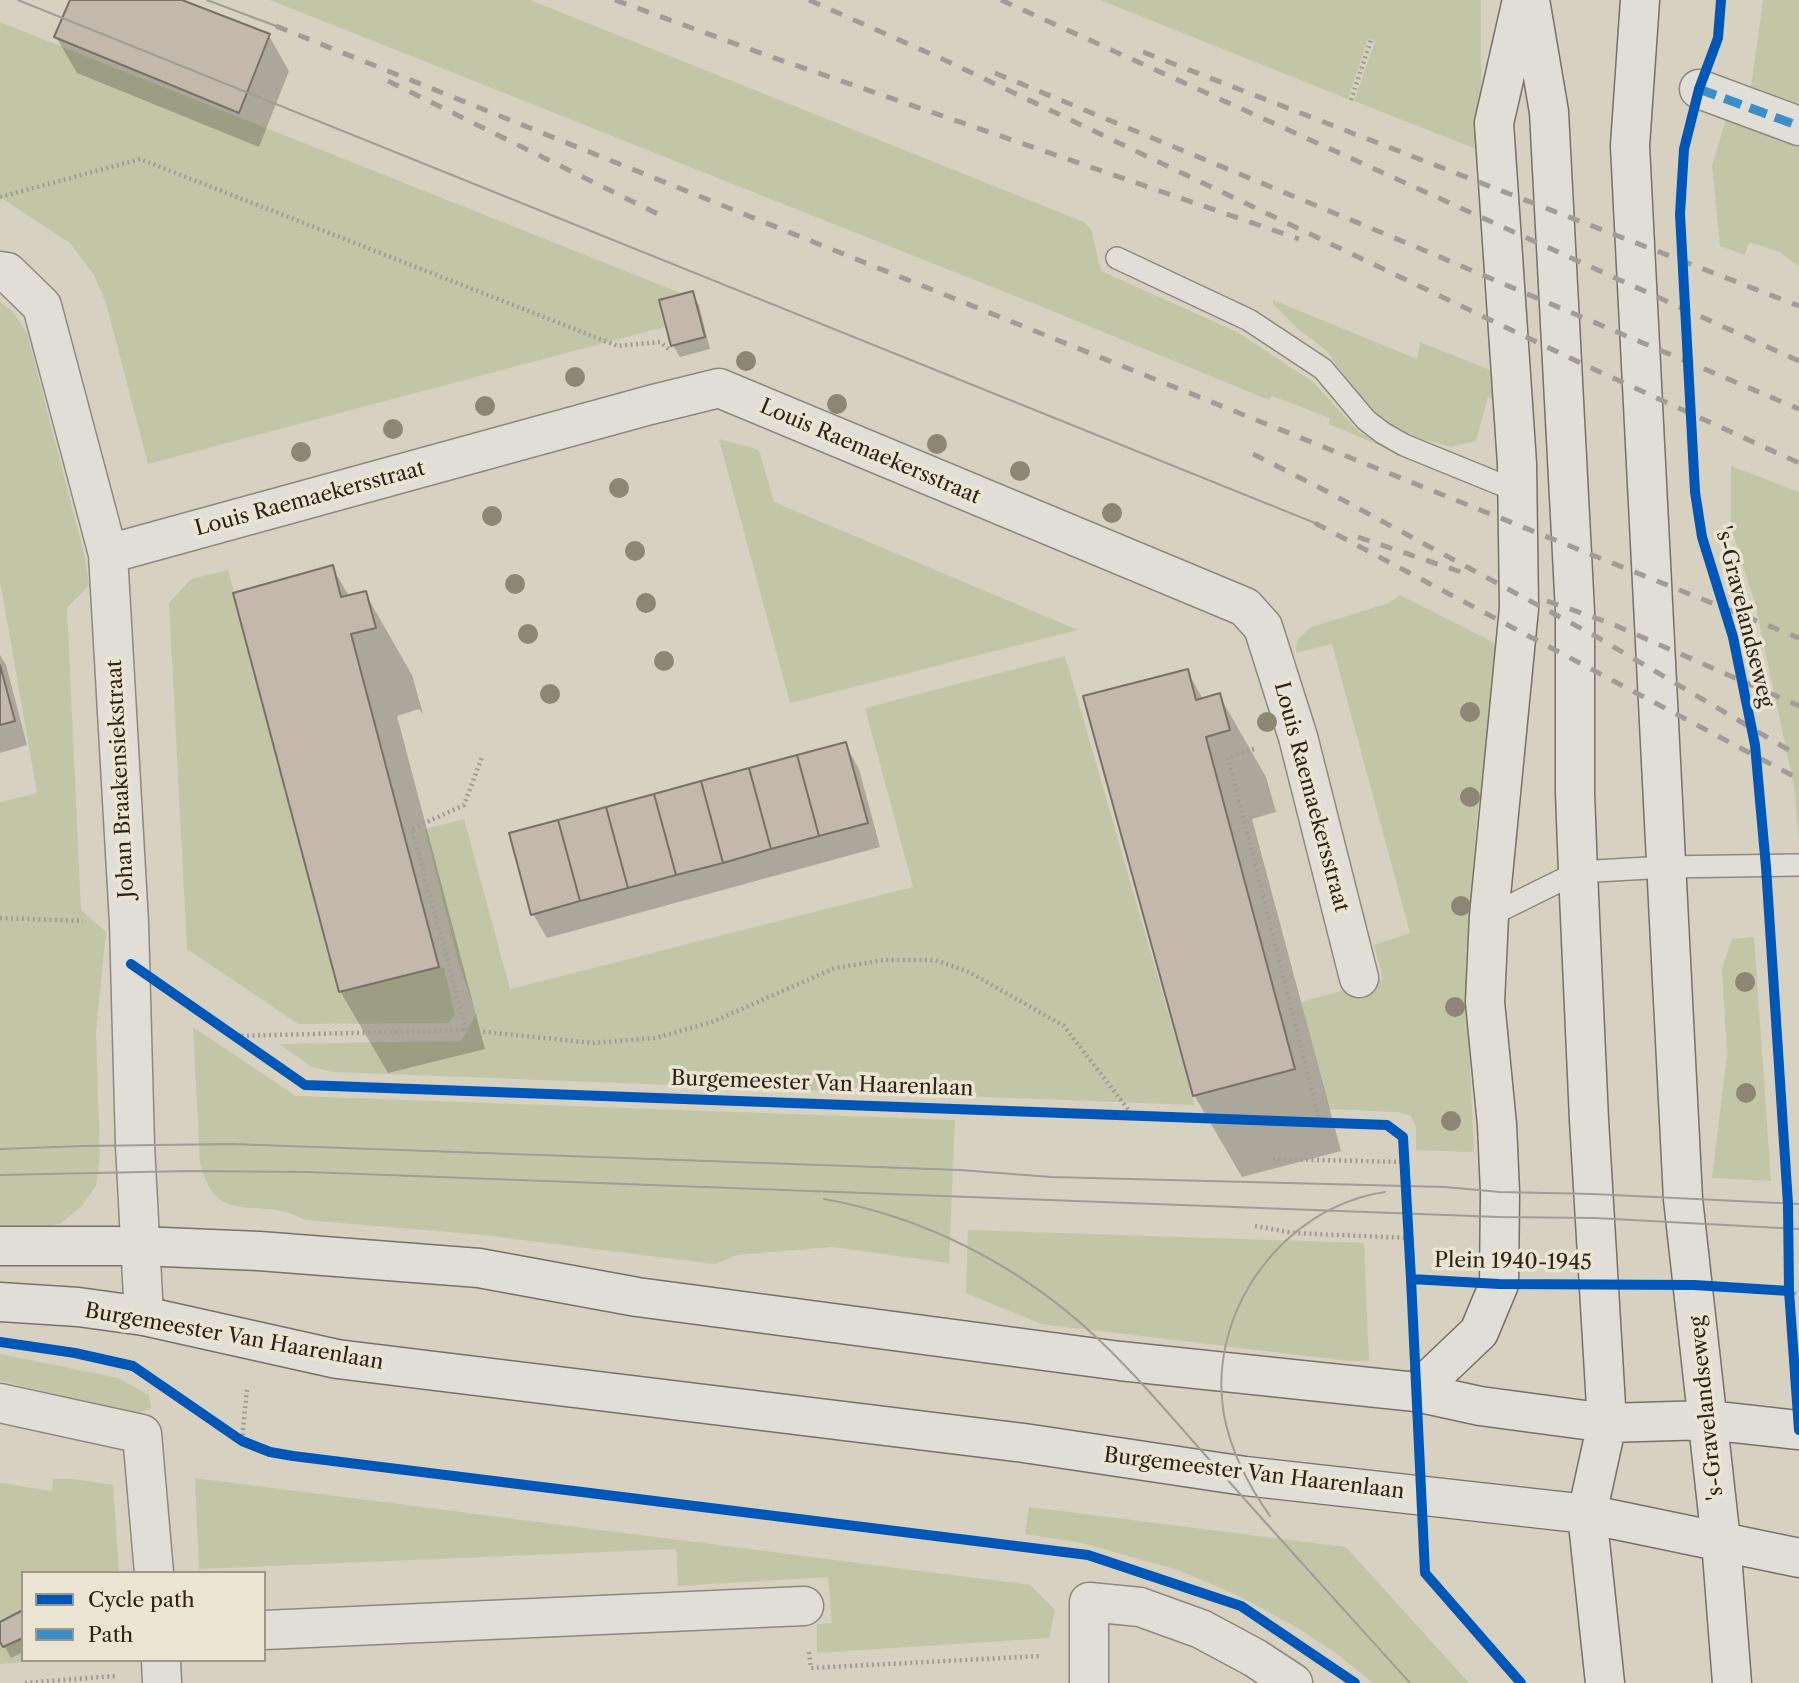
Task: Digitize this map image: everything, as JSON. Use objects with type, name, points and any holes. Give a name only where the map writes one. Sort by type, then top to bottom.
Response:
[{"type":"main road","points":[[1416,1392],[1479,1332],[1499,1284],[1500,1192],[1497,1125],[1485,1002],[1489,916],[1519,608],[1517,491],[1494,124],[1522,0]]},
{"type":"main road","points":[[1530,0],[1549,112],[1575,612],[1578,872],[1607,1423],[1587,1514],[1605,1683]]},
{"type":"main road","name":"'s-Gravelandseweg","points":[[1640,0],[1630,146],[1683,1199],[1721,1541],[1732,1683]]},
{"type":"main road","points":[[1699,89],[1799,126]]},
{"type":"main road","name":"Johan Braakensiekstraat","points":[[0,271],[7,272],[41,306],[108,554],[129,923],[139,1246],[144,1316]]},
{"type":"main road","name":"Louis Raemaekersstraat","points":[[108,554],[719,388],[1245,607],[1263,627],[1298,737],[1359,978]]},
{"type":"main road","points":[[0,1246],[139,1246],[259,1251],[479,1268],[638,1297],[1119,1360],[1387,1391],[1416,1392],[1480,1406],[1607,1423],[1708,1420],[1799,1430]]},
{"type":"main road","name":"Burgemeester Van Haarenlaan","points":[[0,1302],[78,1307],[144,1316],[337,1359],[1024,1443],[1245,1476],[1587,1514],[1799,1558]]},
{"type":"main road","points":[[0,1403],[142,1434],[154,1571]]},
{"type":"main road","points":[[1088,1668],[1089,1602],[1140,1607],[1201,1629],[1255,1658],[1293,1683]]},
{"type":"main road","points":[[266,1630],[803,1606]]},
{"type":"main road","points":[[161,1662],[162,1683]]},
{"type":"lane","points":[[1117,258],[1249,320],[1323,369],[1366,420],[1383,433],[1404,445],[1517,491]]},
{"type":"lane","points":[[1489,916],[1578,872],[1666,867],[1799,865]]},
{"type":"path","points":[[1351,100],[1371,40]]},
{"type":"path","points":[[0,197],[140,159],[618,346],[660,342],[719,388]]},
{"type":"path","points":[[1298,737],[1228,757],[1320,1123]]},
{"type":"path","points":[[466,1030],[412,829],[464,805],[482,757]]},
{"type":"path","points":[[0,918],[129,923]]},
{"type":"path","points":[[236,1036],[466,1030],[592,1043],[655,1038],[712,1023],[835,968],[884,960],[935,960],[969,972],[1064,1026],[1134,1117]]},
{"type":"path","points":[[225,1028],[256,1050]]},
{"type":"path","points":[[1121,1116],[1148,1117]]},
{"type":"path","points":[[1307,1123],[1334,1124]]},
{"type":"path","points":[[1404,1149],[1405,1174]]},
{"type":"path","points":[[1273,1159],[1405,1162]]},
{"type":"path","points":[[1408,1225],[1409,1251]]},
{"type":"path","points":[[1255,1226],[1294,1233],[1408,1238]]},
{"type":"path","points":[[1789,1278],[1794,1293],[1790,1304]]},
{"type":"path","points":[[1776,1290],[1794,1293]]},
{"type":"path","points":[[1795,1377],[1796,1361]]},
{"type":"path","points":[[233,1434],[252,1444]]},
{"type":"path","points":[[803,1606],[811,1668],[1088,1668]]},
{"type":"path","points":[[25,1683],[123,1675]]},
{"type":"green space","points":[[270,0],[530,0],[1084,222],[1091,229],[1101,271],[1237,332],[1313,382],[1359,432],[1404,456],[1329,424],[1330,418],[1272,396],[1269,400],[1045,308]]},
{"type":"green space","points":[[1100,0],[1481,0],[1481,151],[1354,101],[1375,41],[1368,39],[1348,99]]},
{"type":"green space","points":[[1763,0],[1799,0],[1799,105],[1751,87]]},
{"type":"green space","points":[[0,22],[683,294],[659,300],[664,327],[148,464],[106,303],[94,275],[70,243],[0,197]]},
{"type":"green space","points":[[1726,120],[1799,147],[1799,267],[1780,252],[1749,242],[1745,255],[1720,246],[1712,165]]},
{"type":"green space","points":[[1273,300],[1417,359],[1420,342],[1493,371],[1494,400],[1488,397],[1476,441],[1451,447],[1408,435],[1370,415],[1327,351],[1298,329],[1273,304]]},
{"type":"green space","points":[[0,302],[12,311],[27,333],[84,553],[89,585],[67,608],[81,910],[106,932],[96,1032],[100,1155],[96,1186],[81,1207],[61,1223],[30,1233],[0,1233],[0,802],[37,793],[0,581]]},
{"type":"green space","points":[[719,439],[759,450],[774,502],[1078,630],[790,703]]},
{"type":"green space","points":[[1731,466],[1799,492],[1799,843],[1794,786],[1755,604],[1731,527]]},
{"type":"green space","points":[[228,570],[339,992],[444,968],[455,1015],[448,1023],[298,1024],[187,949],[169,603],[191,579]]},
{"type":"green space","points":[[1400,595],[1499,645],[1476,826],[1466,979],[1474,1152],[1416,1150],[1416,1127],[1411,1116],[1399,1112],[1329,1109],[1301,1002],[1383,979],[1374,945],[1410,933],[1332,644],[1296,653],[1297,640],[1311,627],[1389,603]]},
{"type":"green space","points":[[1065,656],[1195,1105],[335,1072],[312,1067],[279,1044],[461,1041],[476,1014],[459,965],[425,829],[464,819],[510,989],[913,887],[865,708]]},
{"type":"green space","points":[[1754,937],[1771,1181],[1712,1178],[1727,1054],[1722,968],[1732,939]]},
{"type":"green space","points":[[193,1027],[296,1096],[955,1120],[949,1263],[833,1247],[737,1255],[715,1264],[483,1235],[306,1220],[286,1212],[232,1205],[222,1201],[214,1193],[206,1181],[200,1163]]},
{"type":"green space","points":[[968,1230],[1364,1243],[1369,1361],[1349,1361],[1041,1324],[966,1293]]},
{"type":"green space","points":[[0,1354],[118,1378],[149,1395],[151,1408],[139,1413],[0,1381]]},
{"type":"green space","points":[[195,1478],[1030,1585],[1055,1610],[1049,1638],[817,1653],[817,1624],[832,1623],[828,1577],[678,1586],[676,1549],[199,1569]]},
{"type":"green space","points":[[53,1479],[113,1485],[119,1571],[21,1571],[21,1662],[30,1662],[0,1664],[0,1483],[52,1491]]},
{"type":"green space","points":[[1029,1507],[1346,1547],[1469,1683],[1373,1683],[1337,1654],[1296,1627],[1239,1596],[1178,1570],[1082,1543],[1025,1534]]},
{"type":"building","points":[[70,0],[182,0],[270,34],[239,113],[54,37]]},
{"type":"building","points":[[693,291],[705,337],[671,346],[659,300]]},
{"type":"building","points":[[333,565],[341,597],[366,591],[376,628],[351,634],[439,967],[339,992],[233,593]]},
{"type":"building","points":[[0,665],[15,721],[0,725]]},
{"type":"building","points":[[1188,669],[1196,700],[1220,693],[1230,730],[1206,737],[1295,1069],[1193,1096],[1083,696]]},
{"type":"building","points":[[846,742],[868,823],[819,836],[797,755]]},
{"type":"building","points":[[797,755],[819,836],[771,849],[749,768]]},
{"type":"building","points":[[749,768],[771,849],[723,863],[701,781]]},
{"type":"building","points":[[701,781],[723,863],[676,875],[654,794]]},
{"type":"building","points":[[654,794],[676,875],[628,888],[606,807]]},
{"type":"building","points":[[606,807],[628,888],[580,901],[558,820]]},
{"type":"building","points":[[558,820],[580,901],[531,915],[509,833]]},
{"type":"building","points":[[21,1611],[21,1639],[3,1647],[0,1642],[0,1622]]},
{"type":"tram line","points":[[18,0],[1315,523]]},
{"type":"tram line","points":[[207,0],[276,26]]},
{"type":"tram line","points":[[0,1149],[232,1144],[960,1170],[1051,1177],[1445,1187],[1500,1192],[1799,1204]]},
{"type":"tram line","points":[[0,1175],[189,1171],[307,1172],[1499,1217],[1595,1218],[1799,1229]]},
{"type":"tram line","points":[[1270,1516],[1241,1468],[1227,1429],[1222,1376],[1227,1339],[1240,1303],[1260,1270],[1284,1242],[1314,1219],[1348,1202],[1385,1192]]},
{"type":"tram line","points":[[824,1199],[898,1218],[969,1248],[1003,1267],[1066,1311],[1095,1336],[1145,1388],[1410,1683]]},
{"type":"railway","points":[[615,0],[766,55],[1299,239]]},
{"type":"railway","points":[[809,0],[949,62],[1587,366],[1799,463]]},
{"type":"railway","points":[[1001,0],[1799,361]]},
{"type":"railway","points":[[276,26],[1799,638]]},
{"type":"railway","points":[[1143,52],[1799,306]]},
{"type":"railway","points":[[995,73],[1799,409]]},
{"type":"railway","points":[[388,81],[658,214]]},
{"type":"railway","points":[[1253,454],[1597,637],[1799,756]]},
{"type":"railway","points":[[1315,523],[1799,779]]},
{"type":"railway","points":[[1358,537],[1461,572]]},
{"type":"railway","points":[[1547,601],[1610,623],[1799,706]]},
{"type":"marked path","points":[[1699,89],[1799,126]]},
{"type":"cycle path","points":[[1721,0],[1718,38],[1699,89],[1684,149],[1680,214],[1695,492],[1702,537],[1733,637],[1755,745],[1766,867],[1788,1204],[1789,1291]]},
{"type":"cycle path","points":[[131,964],[305,1085],[1387,1125],[1403,1137],[1411,1279]]},
{"type":"cycle path","name":"Plein 1940-1945","points":[[1521,1683],[1425,1573],[1411,1279],[1499,1284],[1694,1285],[1789,1291],[1799,1430]]},
{"type":"cycle path","points":[[0,1342],[75,1353],[133,1366],[242,1441],[270,1452],[1088,1555],[1241,1606],[1355,1683]]}]
